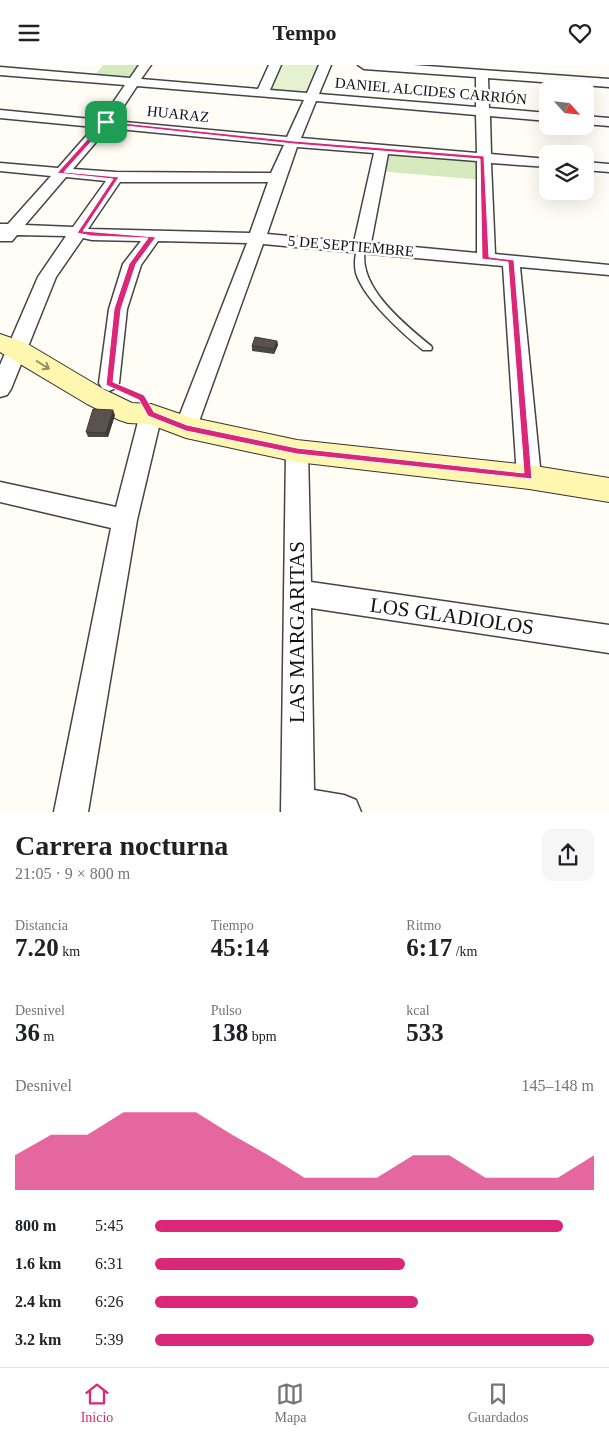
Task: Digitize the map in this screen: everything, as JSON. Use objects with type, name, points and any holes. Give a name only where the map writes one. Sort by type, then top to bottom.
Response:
[{"type":"street","points":[[0,245],[6,229],[106,122],[145,65]]},
{"type":"street","points":[[262,93],[274,65]]},
{"type":"street","points":[[186,427],[257,238],[277,179],[325,65]]},
{"type":"street","points":[[364,65],[557,80]]},
{"type":"street","points":[[567,65],[569,80]]},
{"type":"street","points":[[586,65],[589,80]]},
{"type":"street","name":"DANIEL ALCIDES CARRIÓN","points":[[0,71],[131,84],[539,116]]},
{"type":"street","points":[[482,74],[484,112],[482,157],[486,259]]},
{"type":"street","points":[[594,83],[608,86]]},
{"type":"street","name":"HUARAZ","points":[[0,114],[106,122],[294,142],[539,162]]},
{"type":"street","points":[[594,121],[609,122]]},
{"type":"street","points":[[362,247],[382,149]]},
{"type":"street","points":[[0,167],[116,177],[277,179]]},
{"type":"street","points":[[594,167],[609,168]]},
{"type":"street","points":[[0,389],[14,341],[47,277],[86,233],[116,177]]},
{"type":"street","name":"5 DE SEPTIEMBRE","points":[[6,229],[153,237],[257,238],[609,270]]},
{"type":"street","points":[[109,383],[118,309],[132,264],[153,237]]},
{"type":"street","points":[[511,260],[529,477]]},
{"type":"street","points":[[0,323],[14,341],[96,397],[128,413],[151,414],[186,427],[297,451],[529,477],[609,490]]},
{"type":"street","points":[[14,341],[142,397],[151,414],[125,520],[71,812]]},
{"type":"street","name":"LAS MARGARITAS","points":[[297,451],[298,808]]},
{"type":"street","points":[[0,492],[125,520]]},
{"type":"street","name":"LOS GLADIOLOS","points":[[296,593],[609,639]]},
{"type":"street","points":[[298,808],[344,812]]},
{"type":"lane","points":[[362,247],[358,256],[362,279],[409,334],[427,348]]},
{"type":"green space","points":[[103,65],[144,65],[135,77],[95,75]]},
{"type":"green space","points":[[278,65],[319,65],[309,95],[266,92]]},
{"type":"green space","points":[[382,149],[482,157],[483,180],[377,171]]},
{"type":"building","points":[[255,337],[277,341],[274,349],[252,346]]},
{"type":"building","points":[[93,409],[113,410],[106,433],[86,432]]},
{"type":"route","points":[[106,122],[294,142],[482,157],[486,259],[511,260],[529,477],[297,451],[186,427],[151,414],[142,397],[109,383],[118,309],[132,264],[153,237],[92,235],[80,232],[116,177],[60,173],[106,122]]}]
